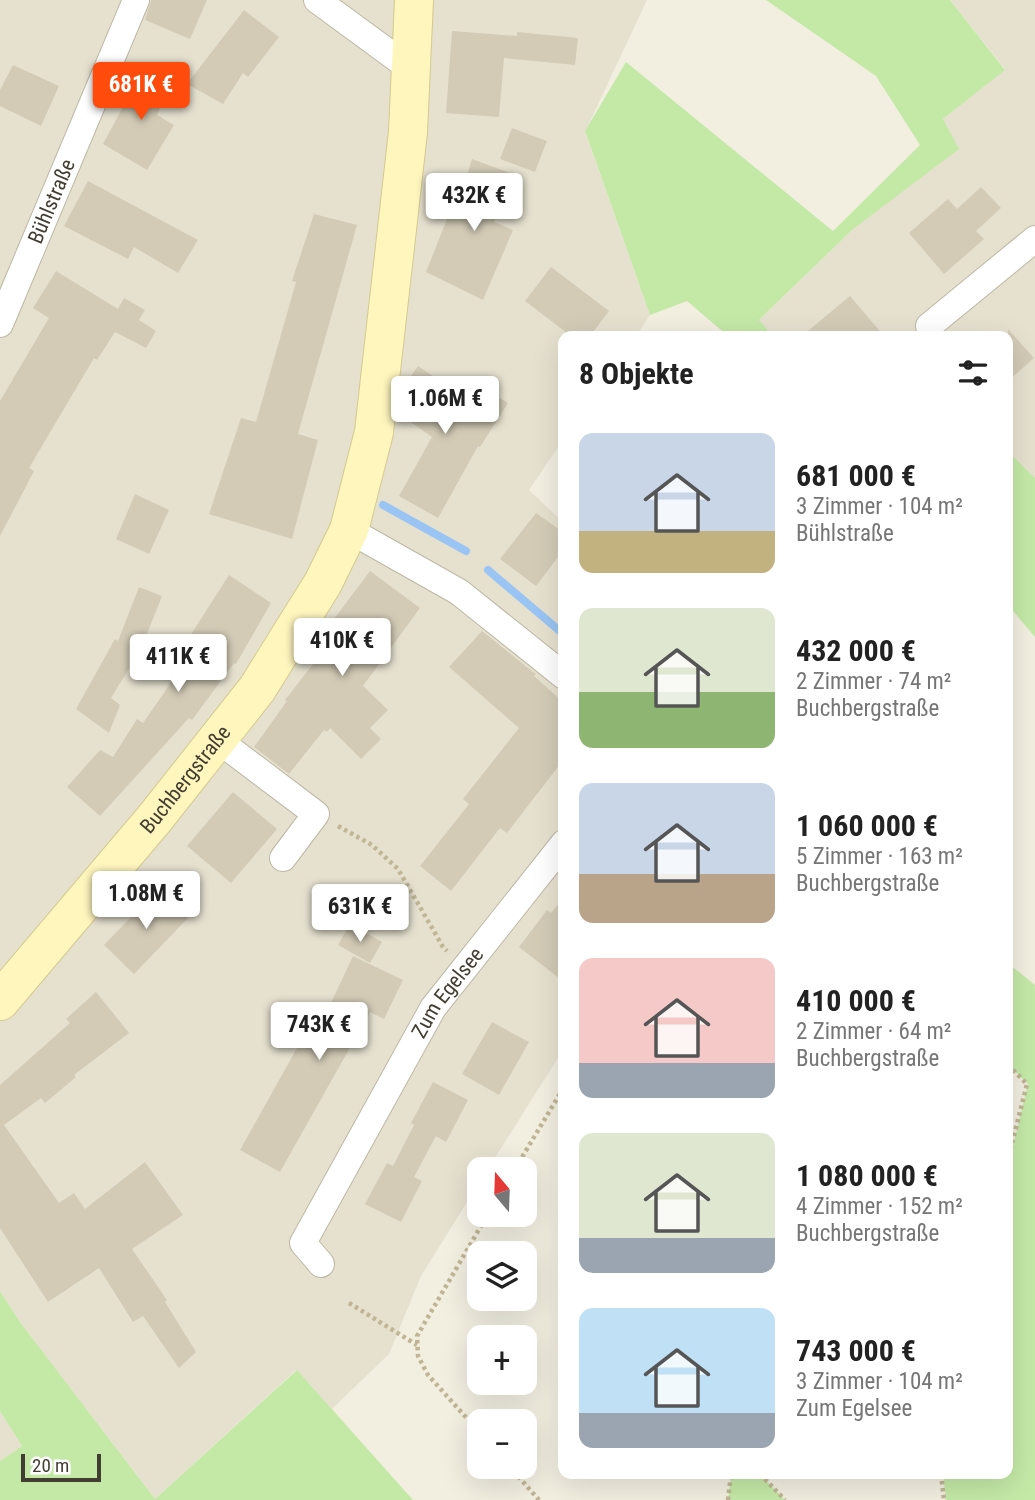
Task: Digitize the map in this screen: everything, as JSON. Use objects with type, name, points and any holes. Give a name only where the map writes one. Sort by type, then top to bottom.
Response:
[{"type":"main road","name":"Buchbergstraße","points":[[0,1001],[218,740],[257,689],[323,583],[349,530],[374,432],[408,132],[414,0]]},
{"type":"street","name":"Bühlstraße","points":[[0,324],[136,0]]},
{"type":"street","points":[[317,0],[411,69]]},
{"type":"street","points":[[929,326],[1035,239]]},
{"type":"street","points":[[349,530],[460,592],[558,671]]},
{"type":"street","points":[[218,740],[316,814],[283,858]]},
{"type":"street","name":"Zum Egelsee","points":[[321,1264],[303,1243],[433,1008],[558,851]]},
{"type":"path","points":[[316,814],[372,845],[398,869],[443,947],[466,966]]},
{"type":"path","points":[[1013,1070],[1027,1084],[1013,1139]]},
{"type":"path","points":[[522,1157],[558,1097]]},
{"type":"path","points":[[467,1418],[428,1375],[418,1356],[417,1336],[480,1227]]},
{"type":"path","points":[[349,1303],[418,1346]]},
{"type":"path","points":[[520,1479],[538,1500]]},
{"type":"path","points":[[728,1500],[730,1479]]},
{"type":"path","points":[[765,1479],[785,1500]]},
{"type":"path","points":[[942,1479],[944,1500]]},
{"type":"shaded area","points":[[0,0],[647,0],[585,132],[650,315],[639,331],[558,331],[558,447],[529,490],[558,517],[558,1058],[496,1157],[467,1157],[467,1202],[421,1276],[389,1354],[332,1409],[296,1370],[155,1499],[20,1322],[0,1291]]},
{"type":"shaded area","points":[[950,0],[1035,0],[1035,478],[1013,456],[1013,331],[769,331],[759,320],[852,230],[943,119],[1005,69]]},
{"type":"shaded area","points":[[0,1411],[22,1446],[0,1461]]},
{"type":"green space","points":[[766,0],[950,0],[1005,70],[943,119],[959,149],[852,230],[759,320],[769,331],[722,331],[687,301],[650,315],[585,131],[626,62],[833,231],[920,145],[876,76]]},
{"type":"green space","points":[[1013,456],[1035,478],[1035,637],[1013,611]]},
{"type":"green space","points":[[1013,967],[1035,985],[1035,1500],[946,1500],[944,1479],[1013,1479],[1013,1146],[1028,1084],[1013,1070]]},
{"type":"green space","points":[[0,1291],[20,1322],[155,1499],[297,1370],[413,1500],[0,1500],[0,1461],[22,1446],[0,1411]]},
{"type":"green space","points":[[730,1479],[765,1479],[785,1500],[728,1500]]},
{"type":"building","points":[[151,0],[207,0],[190,39],[145,20]]},
{"type":"building","points":[[244,10],[279,37],[248,77],[243,73],[223,104],[187,84]]},
{"type":"building","points":[[452,31],[517,36],[517,32],[578,38],[575,65],[504,58],[499,117],[446,113]]},
{"type":"building","points":[[13,65],[59,86],[41,126],[0,106],[0,90]]},
{"type":"building","points":[[144,68],[171,83],[157,115],[174,125],[147,170],[103,144]]},
{"type":"building","points":[[512,128],[547,141],[535,172],[500,159]]},
{"type":"building","points":[[472,159],[513,174],[494,222],[513,230],[483,300],[426,272],[453,204],[458,206]]},
{"type":"building","points":[[88,181],[198,240],[178,273],[134,247],[128,259],[64,226]]},
{"type":"building","points":[[981,187],[1001,208],[976,231],[984,239],[944,274],[909,233],[948,199],[957,209]]},
{"type":"building","points":[[314,214],[357,225],[298,434],[318,440],[292,539],[209,514],[241,418],[256,422],[296,282],[292,281]]},
{"type":"building","points":[[551,267],[609,311],[594,331],[564,331],[525,301]]},
{"type":"building","points":[[56,271],[118,309],[124,298],[145,310],[139,320],[156,331],[146,348],[115,332],[97,360],[94,358],[29,468],[34,471],[0,536],[0,401],[49,318],[33,308]]},
{"type":"building","points":[[850,296],[880,331],[808,331]]},
{"type":"building","points":[[1013,335],[1034,358],[1013,377]]},
{"type":"building","points":[[418,366],[446,385],[436,408],[441,411],[455,392],[460,396],[470,380],[508,403],[480,447],[478,446],[438,518],[399,496],[432,437],[398,413],[401,390]]},
{"type":"building","points":[[135,494],[169,510],[149,554],[116,539]]},
{"type":"building","points":[[536,513],[558,529],[558,557],[536,586],[500,559]]},
{"type":"building","points":[[370,571],[420,608],[363,686],[388,710],[370,728],[381,739],[361,759],[330,728],[327,732],[324,730],[289,774],[254,747],[287,701],[285,700],[331,641],[322,635]]},
{"type":"building","points":[[229,575],[271,603],[236,664],[234,663],[192,720],[189,718],[100,816],[67,787],[100,750],[113,757],[137,719],[143,723],[199,642],[190,636]]},
{"type":"building","points":[[139,587],[162,596],[141,649],[111,698],[120,705],[109,733],[76,709],[115,639],[118,641]]},
{"type":"building","points":[[482,631],[536,674],[534,676],[558,698],[558,767],[507,833],[500,828],[451,891],[420,866],[469,804],[463,799],[519,728],[449,667]]},
{"type":"building","points":[[233,792],[277,829],[231,883],[187,846]]},
{"type":"building","points":[[158,889],[188,918],[134,974],[104,945]]},
{"type":"building","points":[[558,904],[558,977],[519,947],[547,910],[551,913]]},
{"type":"building","points":[[350,924],[382,942],[370,963],[338,945]]},
{"type":"building","points":[[353,956],[403,980],[384,1019],[370,1012],[280,1172],[240,1150],[312,1021],[320,1026]]},
{"type":"building","points":[[96,992],[129,1033],[74,1075],[76,1077],[45,1103],[41,1098],[4,1125],[59,1203],[74,1193],[85,1209],[145,1162],[183,1215],[132,1249],[167,1300],[165,1302],[196,1352],[179,1368],[143,1316],[133,1322],[99,1268],[48,1302],[0,1228],[0,1085],[70,1023],[66,1019]]},
{"type":"building","points":[[492,1022],[529,1042],[499,1095],[462,1074]]},
{"type":"building","points":[[433,1082],[468,1100],[446,1142],[436,1136],[414,1177],[422,1181],[401,1222],[365,1204],[387,1163],[393,1166],[414,1125],[411,1123]]},
{"type":"waterway","points":[[383,505],[466,551]]},
{"type":"waterway","points":[[488,570],[558,629]]}]
